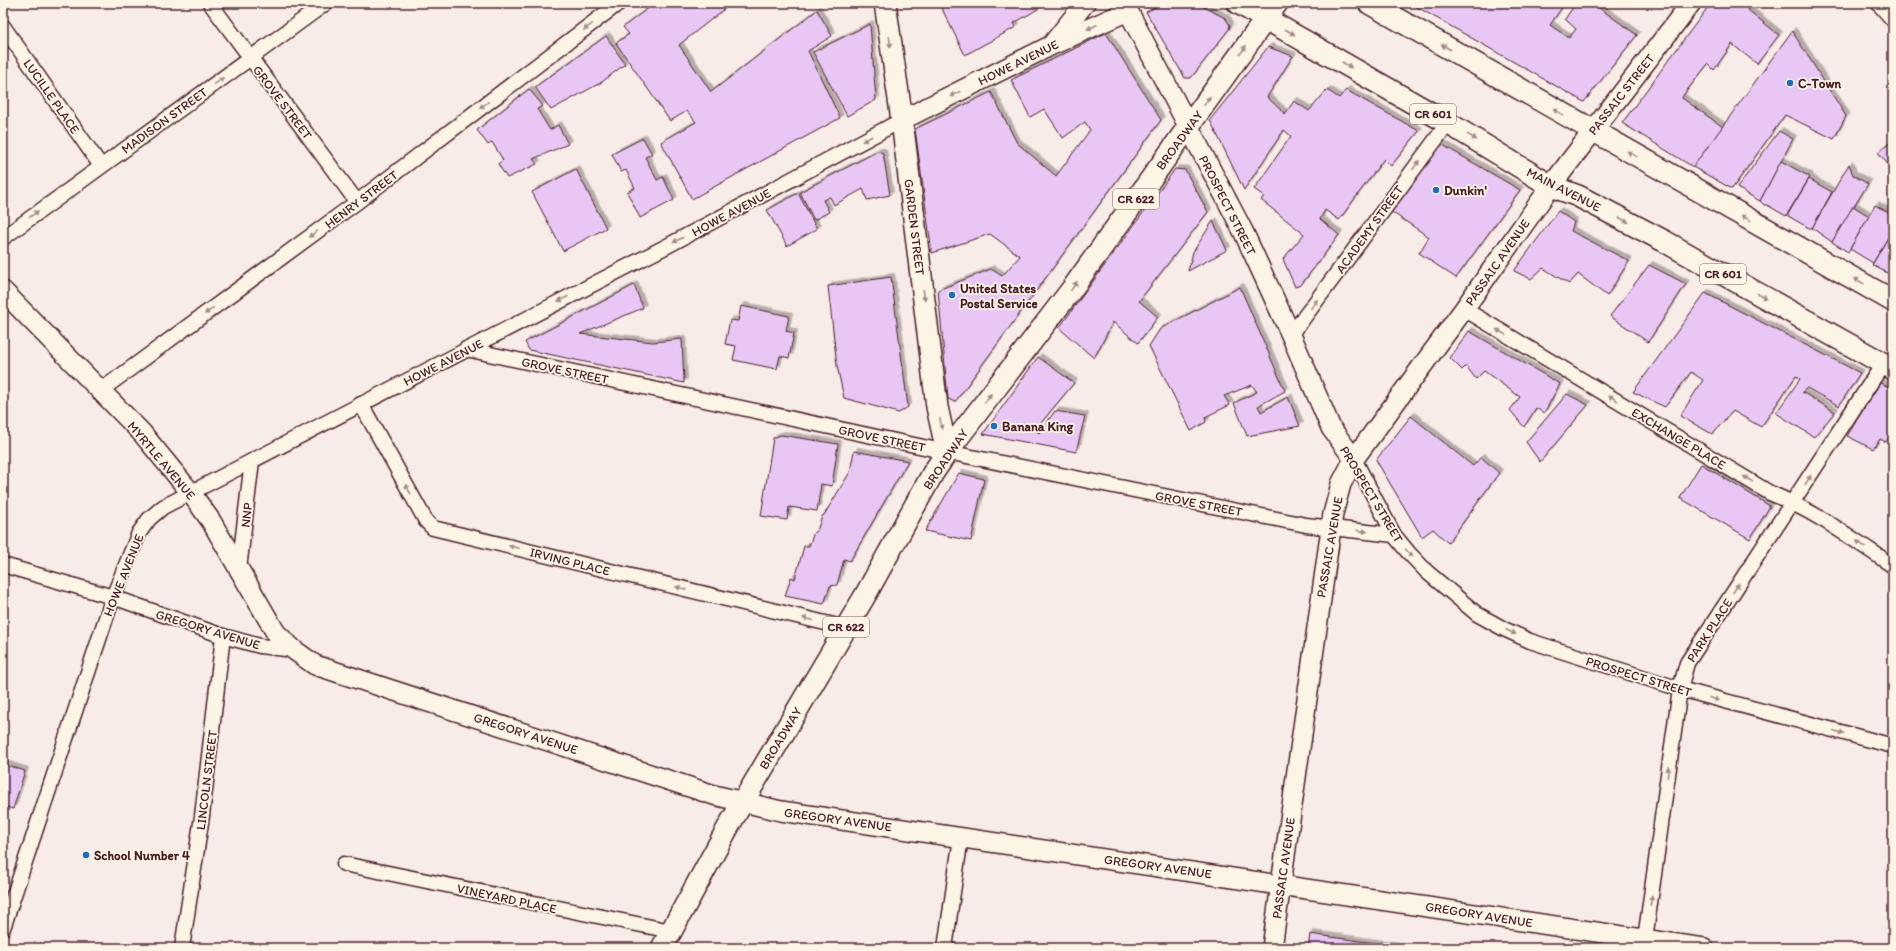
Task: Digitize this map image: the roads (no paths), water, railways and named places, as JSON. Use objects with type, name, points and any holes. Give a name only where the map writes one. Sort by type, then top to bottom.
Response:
[{"type":"main road","name":"GARDEN STREET","points":[[884,3],[902,120],[937,407],[947,452]]},
{"type":"main road","name":"MAIN AVENUE","points":[[1238,3],[1272,11],[1551,186],[1578,196],[1664,241],[1888,366]]},
{"type":"main road","points":[[1369,3],[1893,301]]},
{"type":"main road","name":"BROADWAY","points":[[666,940],[743,802],[846,628],[947,452],[1072,289],[1272,11]]},
{"type":"street","name":"GROVE STREET","points":[[210,3],[357,202]]},
{"type":"street","name":"MADISON STREET","points":[[3,238],[326,3]]},
{"type":"street","name":"HENRY STREET","points":[[100,391],[357,202],[619,3]]},
{"type":"street","points":[[1052,44],[1085,3]]},
{"type":"street","name":"PASSAIC STREET","points":[[1551,186],[1691,3]]},
{"type":"street","points":[[1878,3],[1893,20]]},
{"type":"street","name":"HOWE AVENUE","points":[[3,928],[112,598],[139,533],[148,519],[163,507],[669,245],[902,120],[1126,7]]},
{"type":"street","name":"PROSPECT STREET","points":[[1126,7],[1243,231],[1291,335],[1331,428],[1354,459],[1394,535],[1427,572],[1477,614],[1530,641],[1680,689],[1893,746]]},
{"type":"street","name":"LUCILLE PLACE","points":[[3,26],[101,166]]},
{"type":"street","name":"ACADEMY STREET","points":[[1291,335],[1448,122]]},
{"type":"street","name":"PASSAIC AVENUE","points":[[1272,948],[1331,527],[1341,484],[1354,459],[1464,309],[1551,186]]},
{"type":"street","name":"MYRTLE AVENUE","points":[[3,291],[142,433],[191,493],[211,521],[276,633],[294,650]]},
{"type":"street","name":"EXCHANGE PLACE","points":[[1464,309],[1770,493],[1793,502],[1822,518],[1893,566]]},
{"type":"street","name":"GROVE STREET","points":[[466,350],[947,452],[1306,525],[1394,535]]},
{"type":"street","name":"PARK PLACE","points":[[1645,939],[1680,689],[1687,663],[1793,502],[1888,366]]},
{"type":"street","name":"IRVING PLACE","points":[[362,404],[426,521],[432,528],[846,628]]},
{"type":"street","name":"NNP","points":[[239,569],[252,461]]},
{"type":"street","name":"GREGORY AVENUE","points":[[3,565],[112,598],[223,636],[260,646],[294,650],[315,665],[707,793],[781,811],[1704,948]]},
{"type":"street","name":"LINCOLN STREET","points":[[182,948],[202,816],[223,636]]},
{"type":"street","points":[[945,948],[960,838]]},
{"type":"street","name":"VINEYARD PLACE","points":[[344,864],[666,940]]},
{"type":"place","name":"C-Town","points":[[1790,83]]},
{"type":"place","name":"Dunkin'","points":[[1436,190]]},
{"type":"place","name":"United States Postal Service","points":[[952,295]]},
{"type":"place","name":"Banana King","points":[[994,426]]},
{"type":"place","name":"School Number 4","points":[[86,855]]}]
